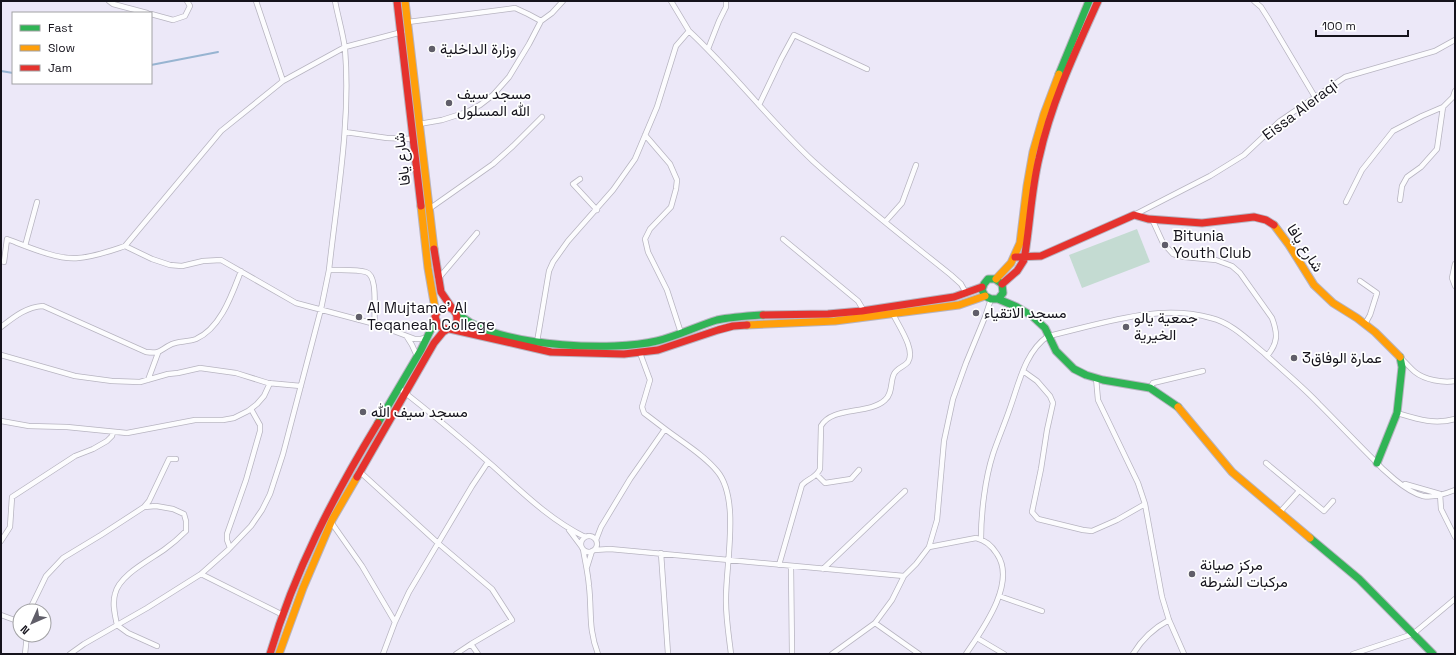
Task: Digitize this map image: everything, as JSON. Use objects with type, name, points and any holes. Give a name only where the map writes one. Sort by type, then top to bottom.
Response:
[{"type":"main road","name":"شارع يافا","points":[[397,1],[402,32],[427,260],[436,317]]},
{"type":"main road","name":"شارع يافا","points":[[405,1],[438,278],[441,292],[454,311]]},
{"type":"main road","points":[[270,654],[283,614],[316,534],[345,478],[428,337],[438,311],[444,307],[454,311],[473,325],[523,340],[576,346],[631,346],[662,340],[705,323],[727,318],[829,314],[864,311],[955,297],[982,287],[988,279],[996,279],[1006,270],[1015,257],[1020,243],[1032,154],[1039,127],[1063,62],[1089,1]]},
{"type":"main road","points":[[436,317],[439,327],[551,352],[579,354],[640,353],[658,350],[733,326],[835,322],[959,304],[1001,295],[1003,287],[1021,266],[1024,257],[1035,177],[1045,134],[1059,94],[1098,1]]},
{"type":"main road","name":"شارع يافا","points":[[1134,215],[1152,219],[1202,223],[1254,217],[1270,222],[1289,245],[1314,285],[1334,303],[1365,324],[1400,357]]},
{"type":"main road","points":[[1015,257],[1041,256],[1134,215]]},
{"type":"main road","points":[[996,279],[1017,307]]},
{"type":"main road","points":[[982,287],[982,290],[991,298],[1017,307],[1039,322],[1044,328],[1056,352],[1074,369],[1096,378],[1137,384],[1150,388],[1177,406],[1232,472],[1359,579],[1433,654]]},
{"type":"main road","points":[[279,654],[303,588],[331,522],[434,343],[448,329],[456,324],[458,316],[454,311]]},
{"type":"main road","points":[[1377,463],[1397,413],[1402,367],[1400,357]]},
{"type":"street","points":[[109,1],[113,4],[142,12]]},
{"type":"street","points":[[152,14],[173,20],[185,16],[190,6],[187,1]]},
{"type":"street","points":[[256,1],[283,81]]},
{"type":"street","points":[[70,654],[84,644],[147,608],[201,574],[230,548],[251,526],[262,510],[270,494],[283,454],[301,386],[321,309],[329,270],[345,132],[347,92],[345,47],[335,1]]},
{"type":"street","points":[[419,124],[442,120],[467,112],[480,105],[493,95],[509,77],[529,44],[540,21],[552,14],[563,1]]},
{"type":"street","points":[[670,1],[689,31],[708,49],[771,119],[813,160],[885,222],[951,275],[966,293]]},
{"type":"street","points":[[708,49],[726,7],[726,1]]},
{"type":"street","points":[[1254,1],[1261,7],[1268,18],[1315,97]]},
{"type":"street","points":[[408,22],[516,8],[540,21]]},
{"type":"street","points":[[537,342],[549,271],[553,262],[568,241],[597,210],[613,190],[634,159],[657,107],[676,46],[689,31]]},
{"type":"street","points":[[4,262],[7,239],[63,257],[77,258],[95,255],[126,246],[220,131],[283,81],[345,47],[402,32]]},
{"type":"street","points":[[759,105],[780,59],[794,35],[867,69]]},
{"type":"street","name":"Eissa Aleraqi","points":[[1134,215],[1210,176],[1244,155],[1280,121],[1345,78],[1435,51],[1455,40]]},
{"type":"street","points":[[1346,202],[1362,170],[1393,131],[1443,107],[1453,97],[1455,91]]},
{"type":"street","points":[[1400,200],[1402,186],[1407,177],[1421,167],[1437,149],[1443,107]]},
{"type":"street","points":[[429,209],[492,164],[514,146],[542,117]]},
{"type":"street","points":[[345,132],[387,138],[413,139]]},
{"type":"street","points":[[645,135],[670,164],[677,180],[671,207],[650,229],[645,240],[648,252],[667,290],[681,333]]},
{"type":"street","points":[[885,222],[902,203],[916,165]]},
{"type":"street","points":[[580,179],[573,184],[597,210]]},
{"type":"street","points":[[25,246],[37,202]]},
{"type":"street","points":[[1152,219],[1164,243],[1173,254],[1184,257],[1216,260],[1232,266],[1240,273],[1272,318],[1276,343],[1273,350],[1267,356]]},
{"type":"street","points":[[438,278],[477,233]]},
{"type":"street","points":[[783,239],[858,301],[864,311]]},
{"type":"street","points":[[126,246],[152,259],[170,265],[182,266],[203,261],[221,260],[296,302],[375,324],[407,337],[421,339],[428,337]]},
{"type":"street","points":[[1455,264],[1452,278],[1455,286]]},
{"type":"street","points":[[329,270],[366,272],[372,277],[375,285],[375,324]]},
{"type":"street","points":[[148,380],[158,353],[172,344],[196,338],[206,332],[222,314],[241,271]]},
{"type":"street","points":[[1360,282],[1377,293],[1370,315],[1365,324]]},
{"type":"street","points":[[832,654],[875,623],[892,600],[904,576],[916,564],[929,547],[937,520],[944,441],[953,399],[991,298]]},
{"type":"street","points":[[1,327],[21,312],[35,306],[43,306],[146,352],[158,353]]},
{"type":"street","points":[[981,539],[981,524],[985,493],[993,455],[1023,371],[1035,348],[1048,336],[1136,316],[1161,312],[1184,312],[1212,318],[1225,323],[1243,335],[1267,356],[1318,403],[1377,463],[1399,482],[1440,494],[1455,490]]},
{"type":"street","points":[[779,565],[802,485],[804,482],[816,475],[820,469],[821,426],[824,422],[834,416],[864,409],[885,400],[890,394],[894,374],[898,369],[907,363],[910,358],[911,352],[909,346],[893,314]]},
{"type":"street","points":[[407,337],[417,356]]},
{"type":"street","points":[[640,353],[650,380],[642,407],[644,413],[702,456],[718,471],[725,482],[730,512],[726,603],[731,654]]},
{"type":"street","points":[[1,355],[75,376],[112,380],[140,382],[168,374],[200,368],[236,373],[270,383],[301,386]]},
{"type":"street","points":[[1400,357],[1415,372],[1422,376],[1436,380],[1455,381]]},
{"type":"street","points":[[1023,371],[1037,381],[1050,396],[1053,403],[1046,430],[1041,469],[1032,512],[1035,516],[1038,519],[1092,531],[1117,520],[1145,504]]},
{"type":"street","points":[[1150,388],[1153,383],[1203,371]]},
{"type":"street","points":[[1096,378],[1098,400],[1138,483],[1145,504],[1162,597],[1169,620],[1184,654]]},
{"type":"street","points":[[1,421],[29,426],[67,427],[127,432],[195,420],[223,420],[234,418],[252,409],[264,396],[270,383]]},
{"type":"street","points":[[399,388],[488,462],[527,497],[563,525],[587,551],[610,549],[661,553],[904,576]]},
{"type":"street","points":[[230,548],[226,540],[227,534],[260,431],[260,425],[252,409]]},
{"type":"street","points":[[1397,413],[1432,422],[1443,422],[1455,419]]},
{"type":"street","points":[[586,568],[597,542],[601,527],[630,479],[665,429]]},
{"type":"street","points":[[1,541],[10,527],[12,497],[74,456],[93,449],[107,441],[112,436],[113,432]]},
{"type":"street","points":[[33,603],[46,576],[63,558],[101,535],[149,501],[169,459],[176,459]]},
{"type":"street","points":[[383,654],[395,622],[409,592],[439,544],[472,486],[488,462]]},
{"type":"street","points":[[1266,463],[1324,510],[1333,501]]},
{"type":"street","points":[[816,475],[825,483],[851,479],[859,470]]},
{"type":"street","points":[[359,471],[492,590],[512,620],[456,654]]},
{"type":"street","points":[[1280,512],[1299,490]]},
{"type":"street","points":[[824,569],[905,491]]},
{"type":"street","points":[[1440,494],[1441,509],[1455,537]]},
{"type":"street","points":[[116,625],[114,595],[117,586],[138,567],[166,548],[186,531],[184,514],[173,509],[156,506],[144,506]]},
{"type":"street","points":[[331,522],[362,566],[395,622]]},
{"type":"street","points":[[563,525],[586,536],[592,536],[597,542],[610,549]]},
{"type":"street","points":[[598,654],[593,642],[590,624],[589,586],[581,541],[586,536],[601,527]]},
{"type":"street","points":[[929,547],[976,538],[981,539],[995,550],[1003,564],[1002,588],[999,596],[977,638],[966,654]]},
{"type":"street","points":[[661,553],[668,654]]},
{"type":"street","points":[[791,566],[792,654]]},
{"type":"street","points":[[201,574],[283,614]]},
{"type":"street","points":[[999,596],[1042,611]]},
{"type":"street","points":[[1353,654],[1413,634],[1455,599]]},
{"type":"street","points":[[1,614],[12,619]]},
{"type":"street","points":[[1133,654],[1147,636],[1158,626],[1169,620]]},
{"type":"street","points":[[875,623],[914,652],[919,654]]},
{"type":"street","points":[[116,625],[128,633],[157,646]]},
{"type":"street","points":[[977,638],[1004,654]]},
{"type":"street","points":[[25,654],[26,643]]},
{"type":"street","points":[[471,644],[478,654]]},
{"type":"green space","points":[[1137,229],[1150,262],[1082,288],[1069,255]]},
{"type":"waterway","points":[[152,65],[218,52]]},
{"type":"waterway","points":[[1,71],[12,73]]},
{"type":"traffic: fast","points":[[1059,74],[1089,1]]},
{"type":"traffic: fast","points":[[998,299],[1003,293],[1002,284],[995,279],[988,279],[982,290],[985,296],[991,299],[998,299],[1017,307],[1032,316],[1045,328],[1056,351],[1074,369],[1086,375],[1103,380],[1150,388],[1178,407]]},
{"type":"traffic: fast","points":[[456,313],[471,323],[489,331],[511,337],[536,342],[589,346],[614,346],[657,341],[717,320],[763,315]]},
{"type":"traffic: fast","points":[[378,423],[421,350],[435,321]]},
{"type":"traffic: fast","points":[[1377,463],[1397,413],[1402,367],[1400,357]]},
{"type":"traffic: fast","points":[[1310,538],[1359,579],[1433,654]]},
{"type":"traffic: slow","points":[[405,1],[434,249]]},
{"type":"traffic: slow","points":[[996,279],[1011,263],[1020,243],[1033,152],[1044,114],[1059,74]]},
{"type":"traffic: slow","points":[[421,206],[428,268],[436,314]]},
{"type":"traffic: slow","points":[[1274,225],[1289,245],[1314,285],[1333,303],[1357,318],[1375,332],[1400,357]]},
{"type":"traffic: slow","points":[[747,325],[835,321],[959,305],[985,296]]},
{"type":"traffic: slow","points":[[1178,407],[1232,472],[1310,538]]},
{"type":"traffic: slow","points":[[279,654],[303,588],[332,520],[357,477]]},
{"type":"traffic: jam","points":[[397,1],[421,206]]},
{"type":"traffic: jam","points":[[1002,284],[1017,271],[1024,260],[1034,183],[1044,138],[1064,78],[1098,1]]},
{"type":"traffic: jam","points":[[1015,257],[1041,256],[1134,215],[1148,219],[1202,223],[1254,217],[1266,220],[1274,225]]},
{"type":"traffic: jam","points":[[434,249],[441,292],[452,308]]},
{"type":"traffic: jam","points":[[763,315],[828,314],[862,311],[954,297],[982,287]]},
{"type":"traffic: jam","points":[[357,477],[434,343],[443,332],[456,324],[456,313],[445,307],[437,312],[435,317],[438,325],[446,329]]},
{"type":"traffic: jam","points":[[450,329],[551,352],[624,354],[658,350],[718,330],[733,326],[747,325]]},
{"type":"traffic: jam","points":[[270,654],[291,593],[316,535],[346,478],[378,423]]},
{"type":"place","name":"وزارة الداخلية","points":[[432,49]]},
{"type":"place","name":"مسجد سيف الله المسلول","points":[[449,103]]},
{"type":"place","name":"Bitunia Youth Club","points":[[1165,245]]},
{"type":"place","name":"مسجد الاتقياء","points":[[976,313]]},
{"type":"place","name":"Al Mujtame' Al Teqaneah College","points":[[359,317]]},
{"type":"place","name":"جمعية يالو الخيرية","points":[[1126,327]]},
{"type":"place","name":"عمارة الوفاق3","points":[[1294,358]]},
{"type":"place","name":"مسجد سيف الله","points":[[363,412]]},
{"type":"place","name":"مركز صيانة مركبات الشرطة","points":[[1192,574]]}]
